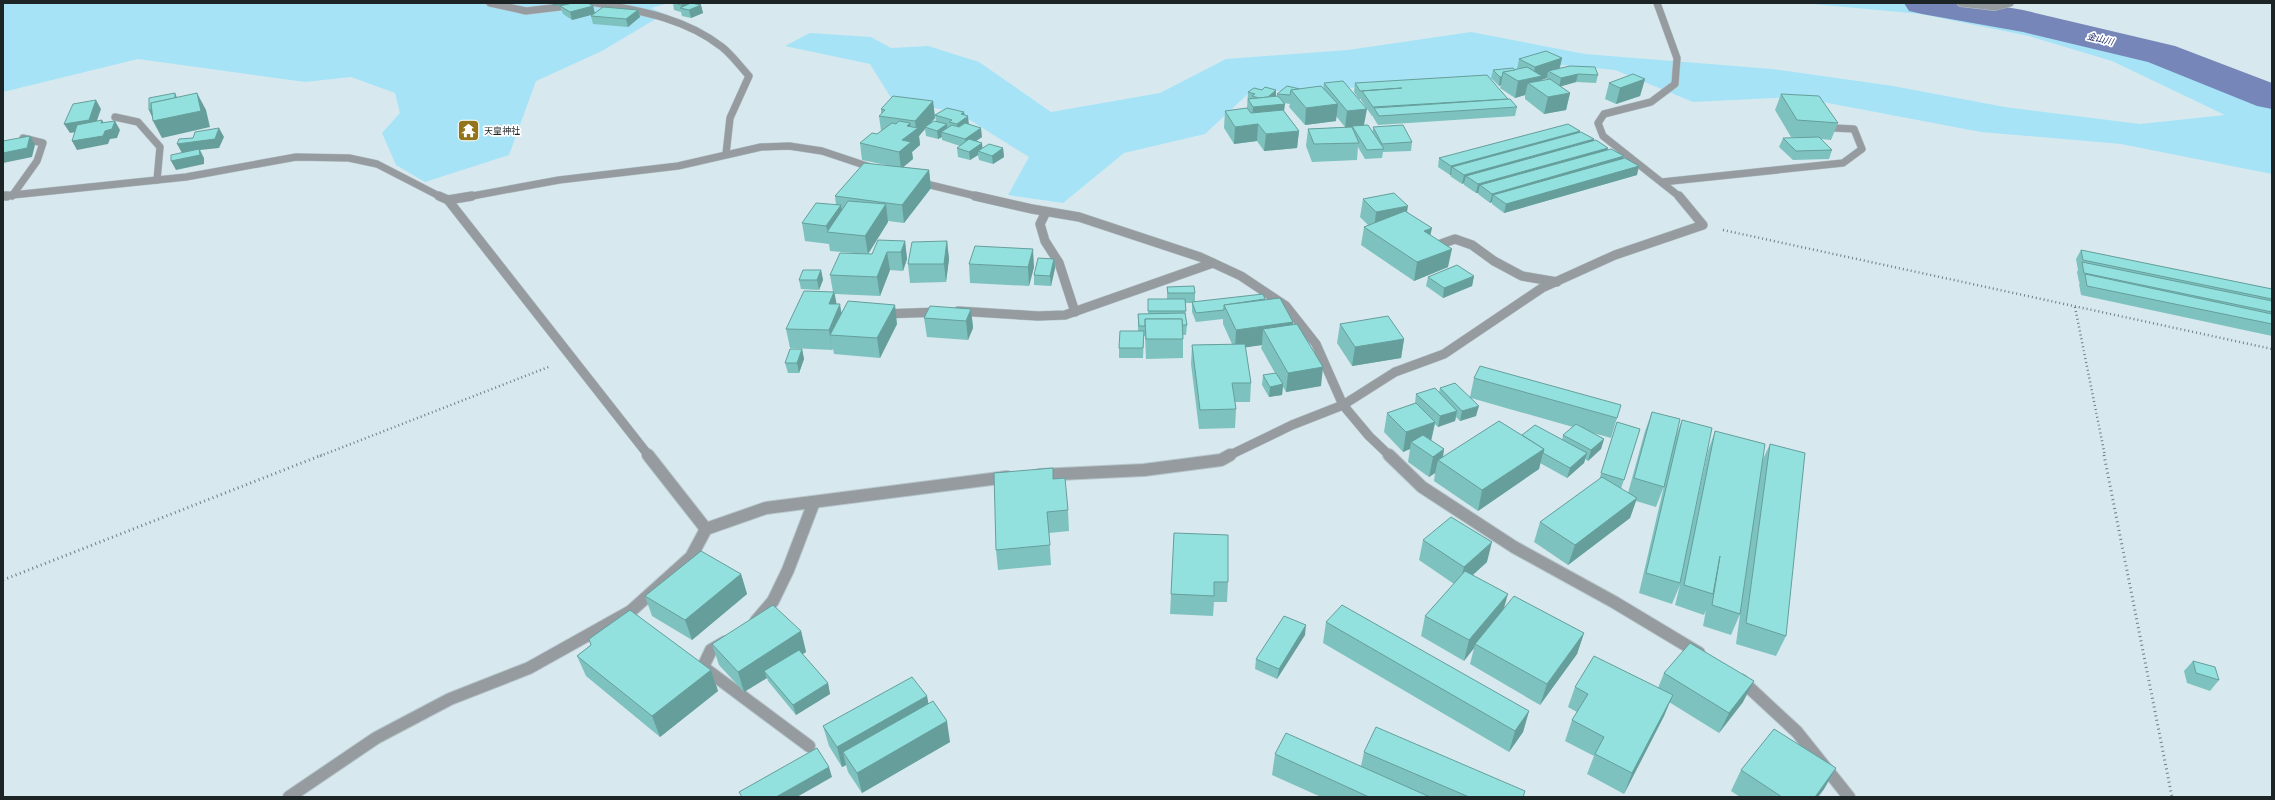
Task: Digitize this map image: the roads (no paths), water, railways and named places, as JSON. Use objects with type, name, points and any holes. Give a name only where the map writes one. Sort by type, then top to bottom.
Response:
[{"type":"street","points":[[490,3],[526,11],[593,3]]},
{"type":"street","points":[[596,3],[673,18],[689,25],[723,48],[749,76],[730,118],[726,154]]},
{"type":"street","points":[[289,797],[376,738],[450,699],[529,668],[631,611],[691,557],[706,529],[766,508],[1025,475],[1144,470],[1221,460],[1292,425],[1343,404],[1395,372],[1444,354],[1542,288],[1615,256],[1703,225],[1680,196],[1603,136],[1598,123],[1604,114],[1651,102],[1675,84],[1678,58],[1657,3]]},
{"type":"street","points":[[1961,3],[1995,7],[2010,3]]},
{"type":"street","points":[[115,117],[138,122],[160,147],[157,180]]},
{"type":"street","points":[[1662,182],[1843,163],[1862,149],[1854,129],[1834,128]]},
{"type":"street","points":[[12,196],[37,161],[43,143],[23,138]]},
{"type":"street","points":[[448,200],[559,180],[678,166],[760,147],[789,146],[822,150],[885,172]]},
{"type":"street","points":[[3,196],[157,180],[215,172],[296,157],[349,158],[377,164],[448,200],[706,529]]},
{"type":"street","points":[[907,179],[1046,212],[1079,218],[1212,263],[1241,276],[1286,306],[1316,344],[1343,404],[1369,436],[1422,487],[1514,547],[1614,602],[1708,658]]},
{"type":"street","points":[[1046,212],[1040,224],[1045,241],[1059,263],[1075,312]]},
{"type":"street","points":[[1441,244],[1455,239],[1472,245],[1494,261],[1522,276],[1557,282]]},
{"type":"street","points":[[873,314],[889,315],[964,311],[1050,317],[1075,312],[1212,263]]},
{"type":"street","points":[[749,629],[773,601],[788,570],[814,502]]},
{"type":"street","points":[[736,636],[711,650],[703,667],[809,746]]},
{"type":"street","points":[[1735,674],[1797,732],[1849,797]]},
{"type":"waterway","name":"金山川","points":[[1922,3],[2023,21],[2161,54],[2272,97]]},
{"type":"place","name":"天皇神社","points":[[469,131]]}]
